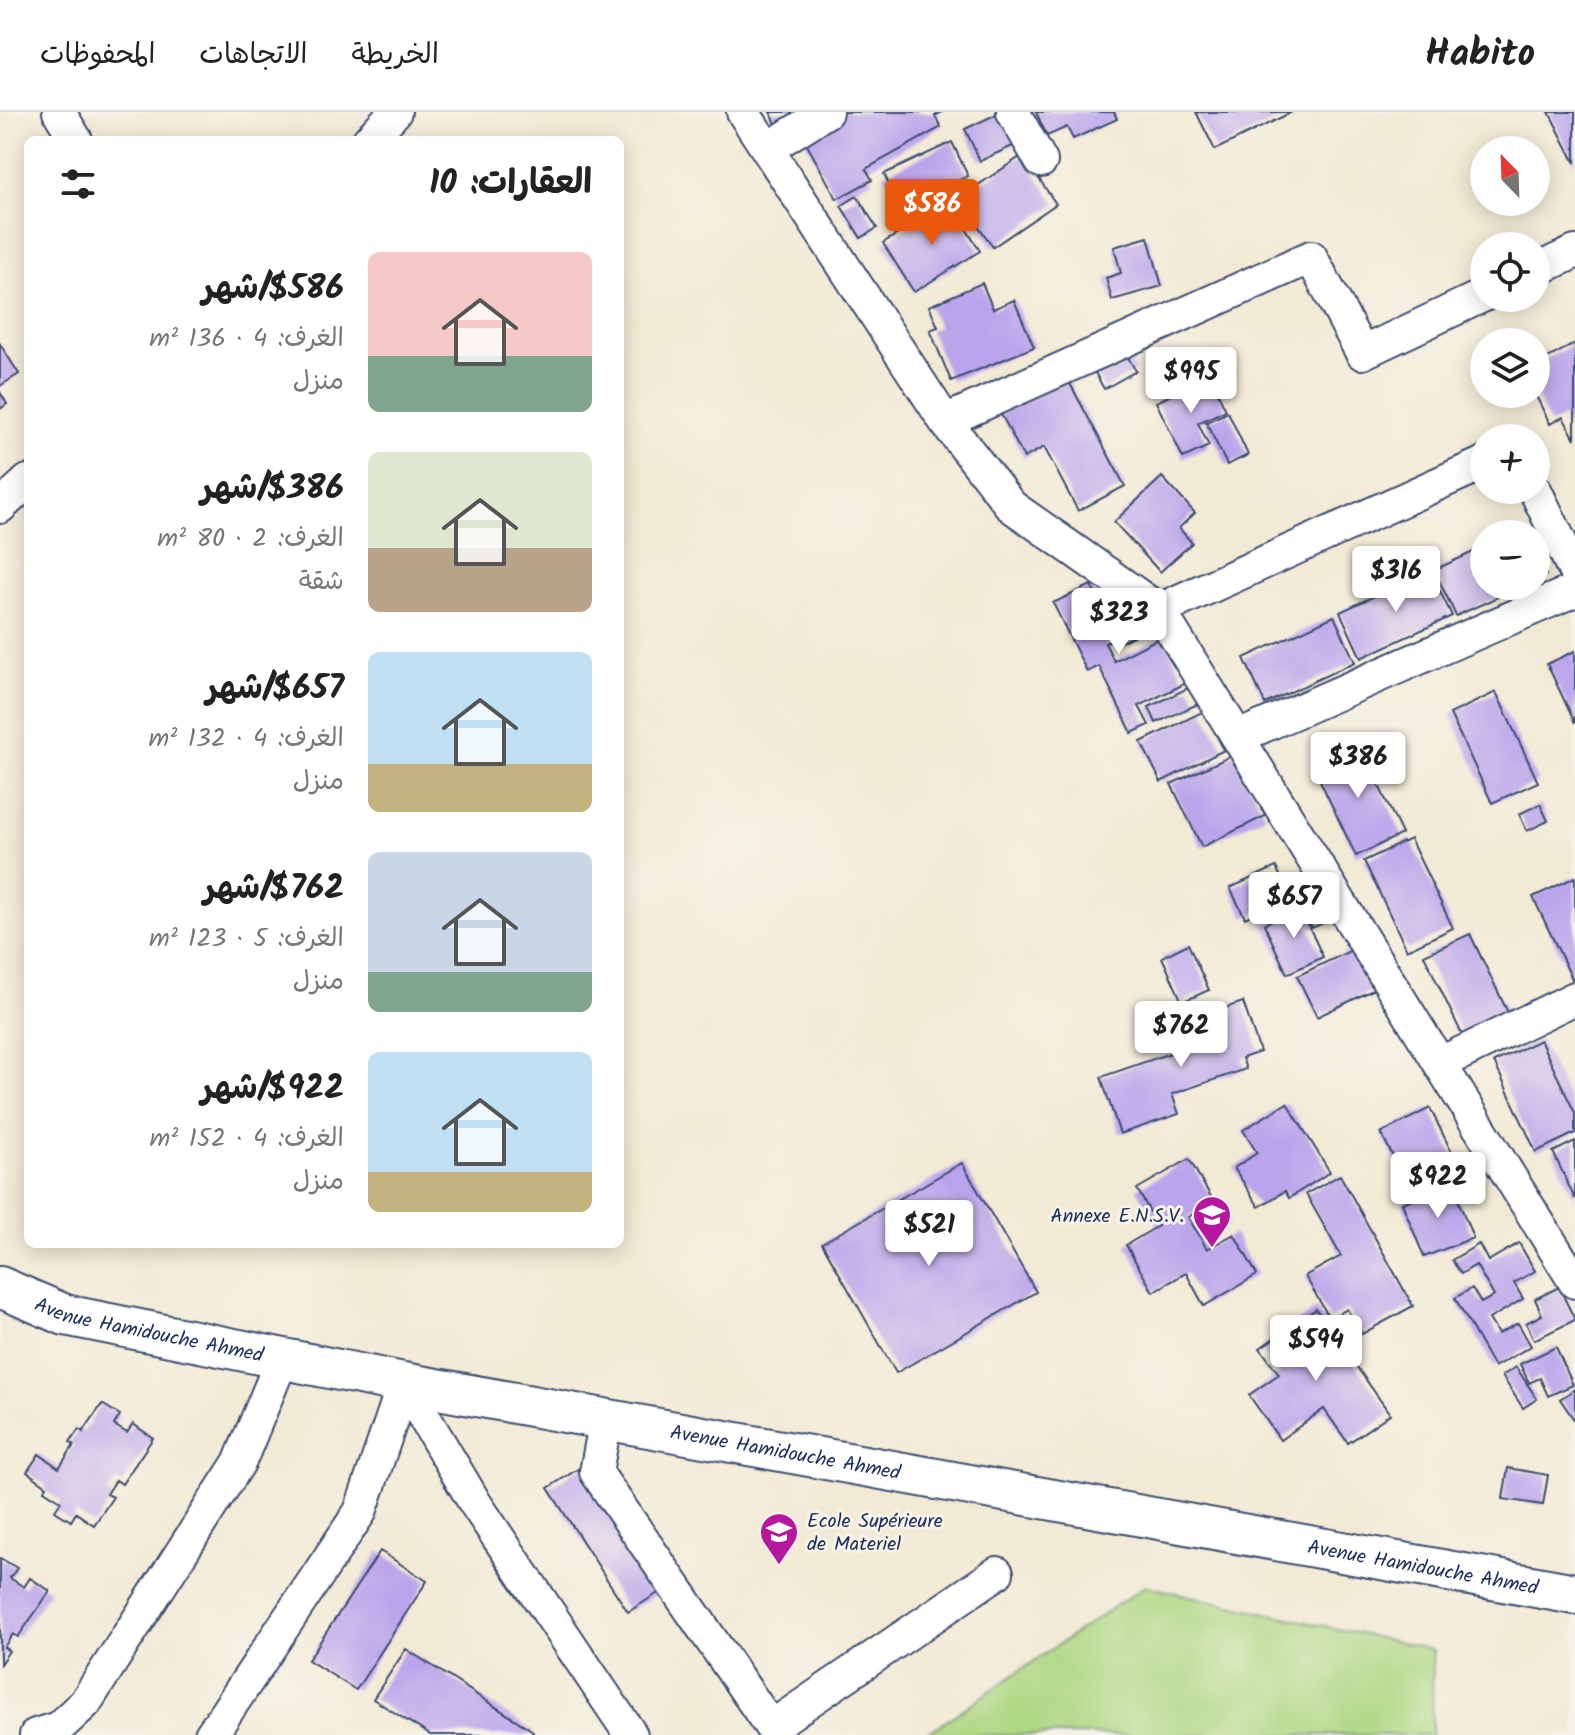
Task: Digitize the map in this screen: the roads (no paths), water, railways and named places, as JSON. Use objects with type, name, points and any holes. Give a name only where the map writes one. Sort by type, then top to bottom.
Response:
[{"type":"main road","name":"Avenue Hamidouche Ahmed","points":[[0,1287],[65,1315],[404,1383],[1575,1594]]},
{"type":"street","points":[[59,112],[74,136]]},
{"type":"street","points":[[373,136],[395,112]]},
{"type":"street","points":[[743,112],[945,421],[1011,506],[1159,610],[1575,1282]]},
{"type":"street","points":[[767,149],[826,112]]},
{"type":"street","points":[[1013,112],[1041,161]]},
{"type":"street","points":[[1550,264],[1575,252]]},
{"type":"street","points":[[945,421],[1311,257],[1362,353],[1470,302]]},
{"type":"street","points":[[1159,610],[1470,469]]},
{"type":"street","points":[[0,507],[24,485]]},
{"type":"street","points":[[1542,504],[1575,572]]},
{"type":"street","points":[[1238,737],[1575,590]]},
{"type":"street","points":[[1441,1063],[1575,998]]},
{"type":"street","points":[[36,1735],[58,1728],[85,1703],[240,1461],[282,1359]]},
{"type":"street","points":[[211,1735],[360,1512],[404,1383]]},
{"type":"street","points":[[404,1383],[475,1503],[631,1735]]},
{"type":"street","points":[[606,1419],[596,1472],[771,1727],[997,1573]]},
{"type":"place","name":"Annexe E.N.S.V.","points":[[1212,1249]]},
{"type":"place","name":"Ecole Supérieure de Materiel","points":[[779,1566]]}]
